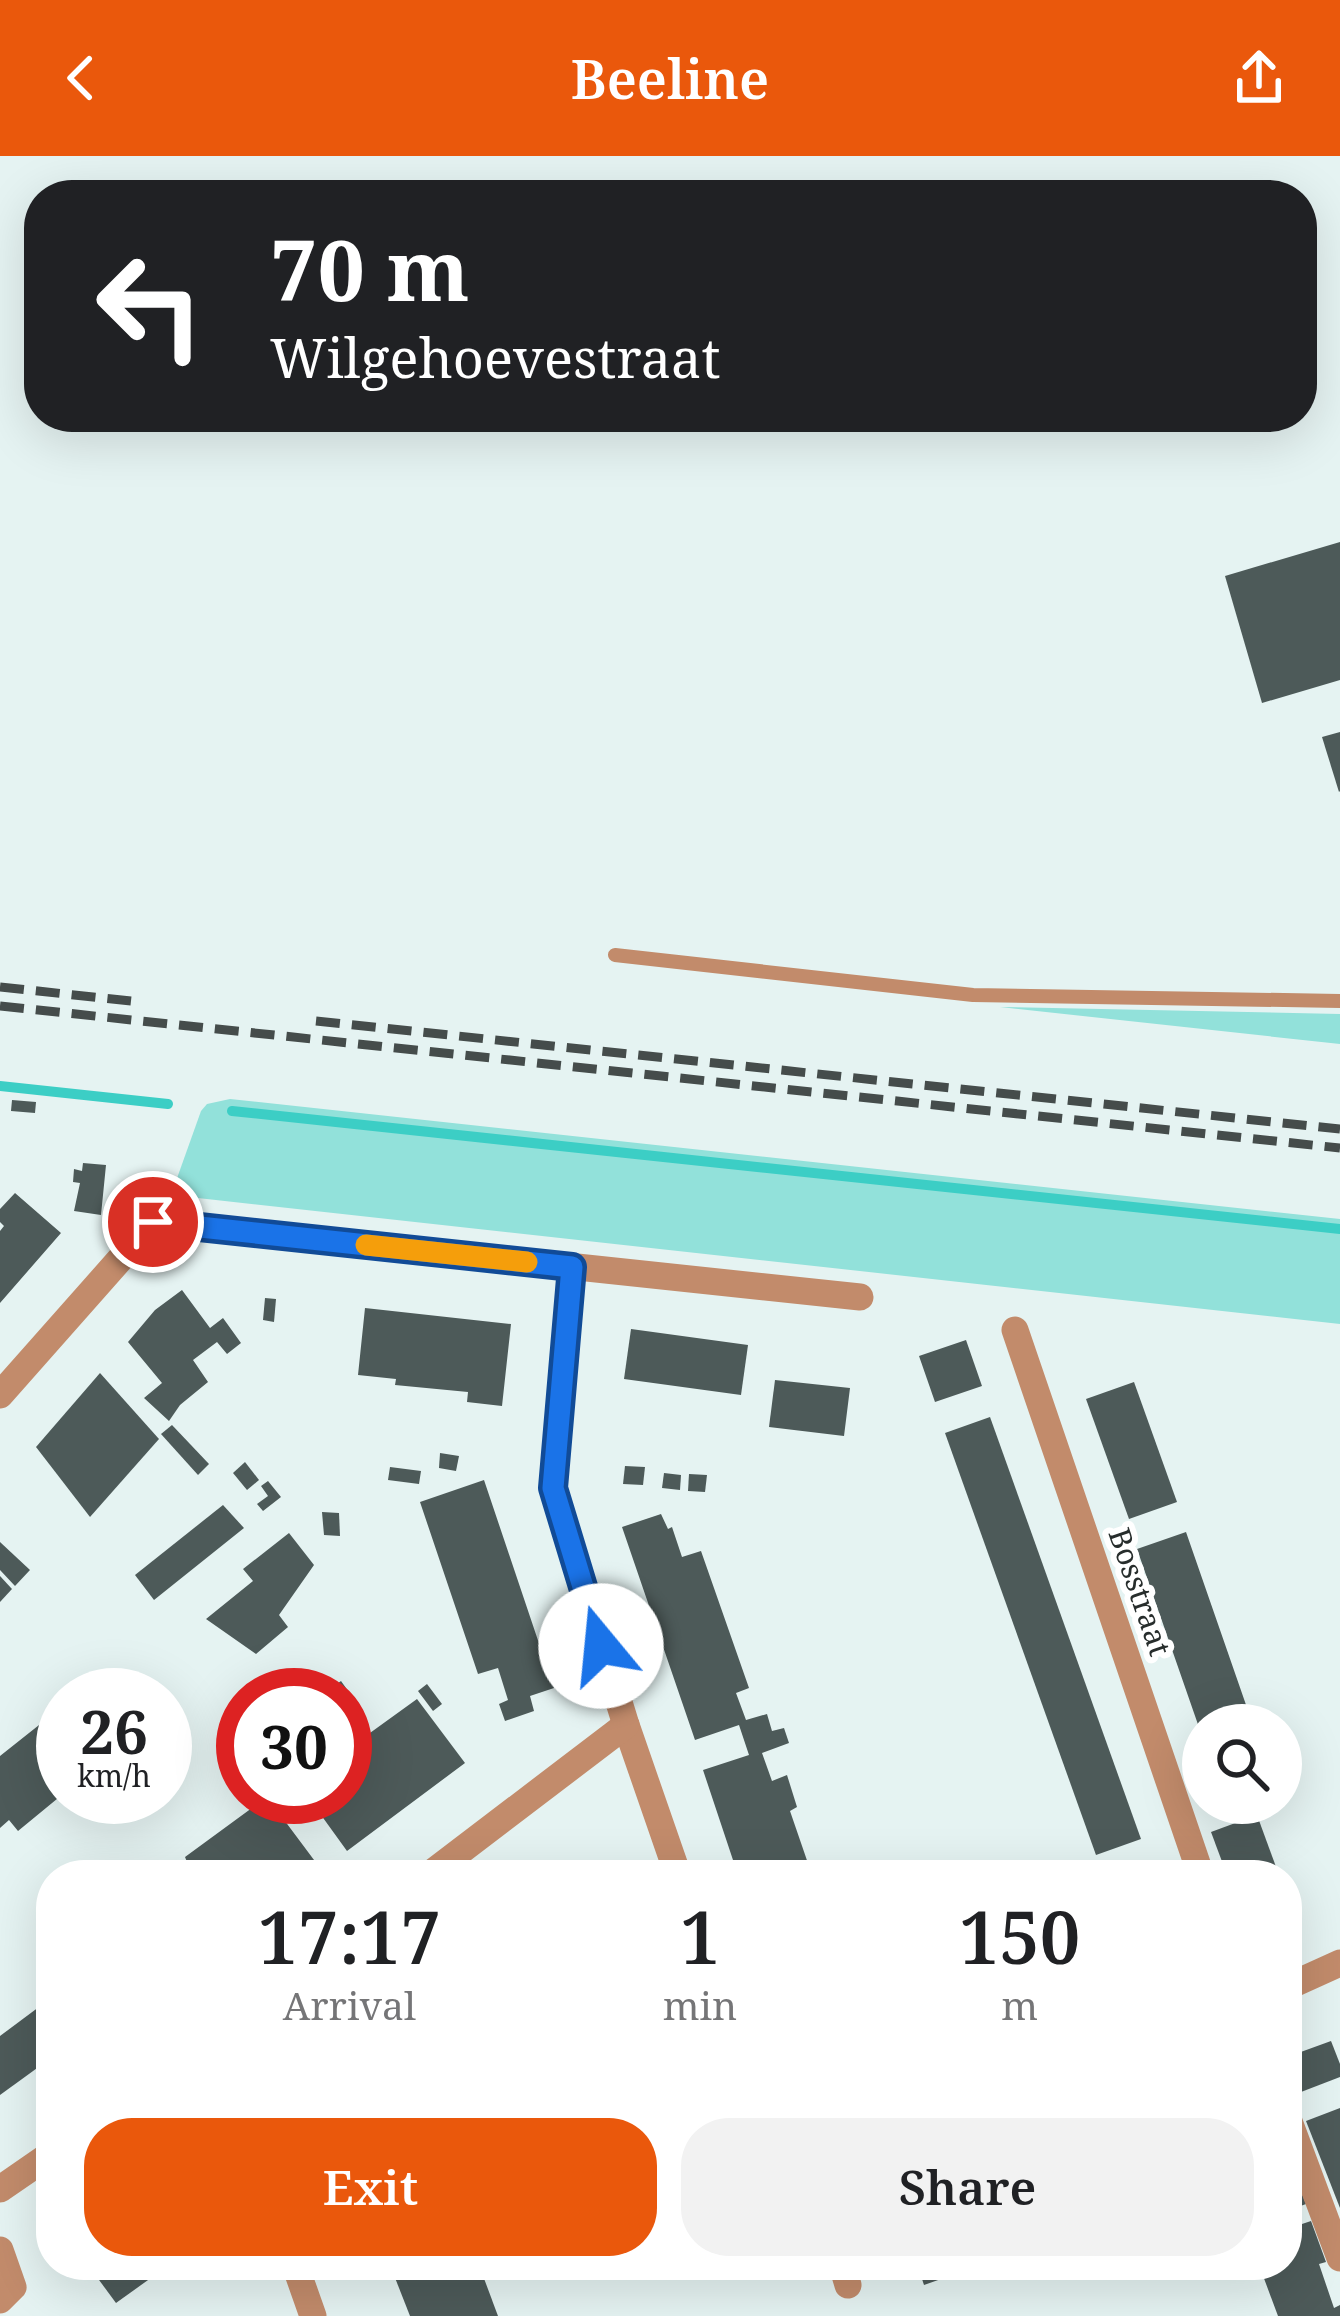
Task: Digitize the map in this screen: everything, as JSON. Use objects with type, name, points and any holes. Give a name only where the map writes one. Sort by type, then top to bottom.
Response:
[{"type":"street","points":[[0,1395],[153,1222],[860,1297]]},
{"type":"street","points":[[572,1267],[553,1488],[673,1860]]},
{"type":"street","name":"Bosstraat","points":[[1015,1330],[1196,1860]]},
{"type":"street","points":[[449,1860],[626,1725]]},
{"type":"street","points":[[1302,1980],[1340,1963]]},
{"type":"street","points":[[1302,2156],[1340,2258]]},
{"type":"street","points":[[0,2189],[36,2164]]},
{"type":"street","points":[[0,2250],[13,2287],[0,2300]]},
{"type":"street","points":[[300,2280],[313,2316]]},
{"type":"lane","points":[[615,955],[973,994],[1340,1001]]},
{"type":"shaded area","points":[[1000,1007],[1340,1014],[1340,1044]]},
{"type":"shaded area","points":[[230,1099],[1340,1219],[1340,1324],[171,1195],[201,1111],[207,1104]]},
{"type":"building","points":[[1340,542],[1340,680],[1262,703],[1225,576]]},
{"type":"building","points":[[1340,732],[1340,791],[1339,792],[1322,737]]},
{"type":"building","points":[[12,1100],[36,1102],[35,1113],[11,1111]]},
{"type":"building","points":[[83,1163],[106,1165],[101,1215],[74,1211],[80,1183],[73,1182],[74,1169],[82,1171]]},
{"type":"building","points":[[15,1193],[61,1233],[0,1303],[0,1231],[4,1226],[0,1209]]},
{"type":"building","points":[[182,1290],[210,1328],[223,1318],[241,1343],[227,1354],[217,1342],[193,1360],[208,1382],[169,1421],[144,1398],[162,1383],[128,1342],[155,1310]]},
{"type":"building","points":[[265,1298],[276,1299],[274,1322],[263,1320]]},
{"type":"building","points":[[365,1308],[511,1324],[502,1406],[467,1402],[468,1392],[395,1385],[396,1379],[358,1375]]},
{"type":"building","points":[[631,1329],[748,1345],[741,1395],[624,1379]]},
{"type":"building","points":[[966,1340],[982,1386],[935,1402],[919,1356]]},
{"type":"building","points":[[100,1373],[159,1439],[90,1517],[36,1447]]},
{"type":"building","points":[[775,1380],[850,1388],[844,1436],[769,1427]]},
{"type":"building","points":[[1134,1382],[1177,1502],[1129,1519],[1086,1399]]},
{"type":"building","points":[[990,1417],[1141,1839],[1096,1855],[945,1433]]},
{"type":"building","points":[[172,1425],[209,1464],[198,1475],[161,1434]]},
{"type":"building","points":[[440,1453],[459,1456],[456,1471],[439,1468]]},
{"type":"building","points":[[245,1462],[259,1480],[247,1490],[233,1473]]},
{"type":"building","points":[[625,1466],[645,1467],[643,1485],[623,1484]]},
{"type":"building","points":[[390,1467],[421,1471],[419,1484],[388,1480]]},
{"type":"building","points":[[664,1473],[681,1475],[680,1490],[662,1488]]},
{"type":"building","points":[[689,1474],[707,1475],[705,1492],[688,1491]]},
{"type":"building","points":[[484,1480],[554,1688],[530,1696],[534,1711],[505,1721],[499,1704],[508,1700],[498,1668],[478,1674],[420,1502]]},
{"type":"building","points":[[268,1481],[281,1497],[263,1511],[257,1504],[268,1496],[261,1486]]},
{"type":"building","points":[[223,1505],[244,1528],[154,1600],[135,1575]]},
{"type":"building","points":[[322,1512],[339,1513],[340,1536],[324,1535]]},
{"type":"building","points":[[661,1514],[668,1529],[672,1527],[682,1557],[701,1551],[749,1688],[736,1693],[746,1720],[767,1714],[772,1731],[784,1728],[789,1743],[762,1753],[772,1781],[787,1775],[797,1807],[790,1811],[807,1860],[733,1860],[703,1770],[749,1755],[739,1725],[695,1740],[622,1527]]},
{"type":"building","points":[[1186,1532],[1246,1704],[1191,1704],[1137,1549]]},
{"type":"building","points":[[289,1533],[314,1565],[279,1615],[288,1627],[256,1654],[206,1619],[253,1581],[243,1569]]},
{"type":"building","points":[[0,1542],[30,1570],[15,1586],[0,1570]]},
{"type":"building","points":[[0,1576],[12,1589],[0,1602]]},
{"type":"building","points":[[427,1684],[442,1704],[433,1711],[418,1691]]},
{"type":"building","points":[[417,1699],[465,1763],[347,1851],[328,1824],[372,1824],[372,1732]]},
{"type":"building","points":[[36,1727],[36,1816],[18,1831],[9,1820],[0,1828],[0,1756]]},
{"type":"building","points":[[230,1824],[287,1824],[314,1860],[186,1860]]},
{"type":"building","points":[[1233,1824],[1260,1824],[1274,1860],[1221,1860],[1211,1832]]},
{"type":"building","points":[[36,2009],[36,2069],[0,2095],[0,2036]]},
{"type":"building","points":[[1331,2041],[1340,2077],[1302,2092],[1302,2052]]},
{"type":"building","points":[[1340,2108],[1340,2208],[1306,2121]]},
{"type":"building","points":[[1311,2221],[1326,2262],[1319,2264],[1334,2308],[1340,2305],[1340,2316],[1278,2316],[1265,2280],[1302,2280],[1302,2224]]},
{"type":"building","points":[[99,2280],[148,2280],[116,2303]]},
{"type":"building","points":[[396,2280],[485,2280],[498,2316],[410,2316]]},
{"type":"waterway","points":[[0,1086],[168,1104]]},
{"type":"waterway","points":[[232,1111],[1340,1229]]},
{"type":"railway","points":[[0,987],[131,1001]]},
{"type":"railway","points":[[0,1006],[1340,1148]]},
{"type":"railway","points":[[316,1021],[1340,1129]]},
{"type":"slow traffic","points":[[366,1245],[527,1262]]},
{"type":"route","points":[[153,1222],[572,1267],[553,1488],[601,1646]]}]
